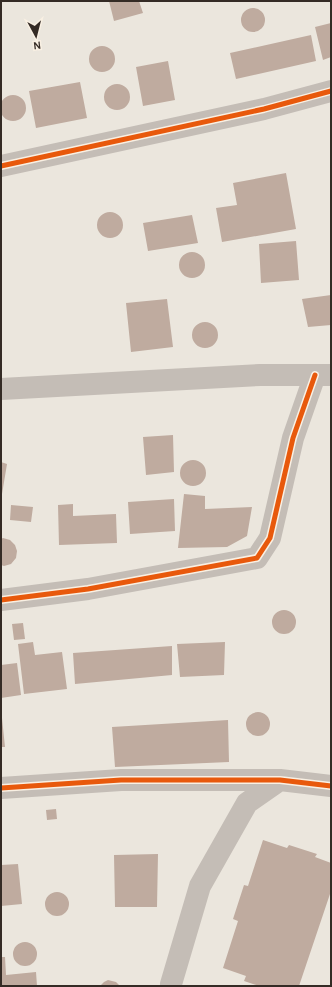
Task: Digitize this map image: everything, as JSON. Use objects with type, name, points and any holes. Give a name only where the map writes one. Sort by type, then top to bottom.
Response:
[{"type":"street","points":[[1,166],[264,109],[331,91]]},
{"type":"street","points":[[1,389],[260,375],[323,375],[293,438],[270,538],[257,558],[88,589],[1,600]]},
{"type":"street","points":[[1,788],[121,780],[280,780],[331,786]]},
{"type":"street","points":[[171,984],[200,886],[247,803],[280,780]]},
{"type":"building","points":[[109,1],[139,1],[143,13],[114,21]]},
{"type":"building","points":[[253,8],[262,11],[265,20],[262,29],[253,32],[244,29],[241,20],[244,11]]},
{"type":"building","points":[[331,23],[331,57],[323,60],[315,27]]},
{"type":"building","points":[[311,35],[316,61],[236,79],[230,53]]},
{"type":"building","points":[[102,46],[111,50],[115,59],[111,68],[102,72],[93,68],[89,59],[93,50]]},
{"type":"building","points":[[168,61],[175,100],[143,106],[136,67]]},
{"type":"building","points":[[80,82],[87,118],[36,128],[29,91]]},
{"type":"building","points":[[117,84],[126,88],[130,97],[126,106],[117,110],[108,106],[104,97],[108,88]]},
{"type":"building","points":[[13,95],[22,99],[26,108],[22,117],[13,121],[4,117],[0,108],[4,99]]},
{"type":"building","points":[[286,173],[296,229],[222,242],[216,208],[237,205],[233,183]]},
{"type":"building","points":[[110,212],[119,216],[123,225],[119,234],[110,238],[101,234],[97,225],[101,216]]},
{"type":"building","points":[[192,215],[198,243],[148,251],[143,223]]},
{"type":"building","points":[[296,241],[299,280],[261,283],[259,244]]},
{"type":"building","points":[[192,252],[201,256],[205,265],[201,274],[192,278],[183,274],[179,265],[183,256]]},
{"type":"building","points":[[331,295],[331,325],[308,327],[302,299]]},
{"type":"building","points":[[167,299],[173,347],[131,352],[126,303]]},
{"type":"building","points":[[205,322],[214,326],[218,335],[214,344],[205,348],[196,344],[192,335],[196,326]]},
{"type":"building","points":[[173,435],[174,472],[146,475],[143,437]]},
{"type":"building","points":[[193,460],[202,464],[206,473],[202,482],[193,486],[184,482],[180,473],[184,464]]},
{"type":"building","points":[[1,462],[7,464],[2,494],[1,494]]},
{"type":"building","points":[[184,494],[205,496],[205,509],[252,507],[247,536],[227,547],[178,548]]},
{"type":"building","points":[[174,499],[175,531],[130,534],[128,502]]},
{"type":"building","points":[[73,504],[73,516],[116,514],[117,543],[59,545],[58,505]]},
{"type":"building","points":[[11,505],[33,507],[31,522],[10,520]]},
{"type":"building","points":[[3,538],[10,540],[15,545],[17,551],[16,558],[11,564],[4,566],[1,565],[1,539]]},
{"type":"building","points":[[284,610],[293,613],[296,622],[293,631],[284,634],[275,631],[272,622],[275,613]]},
{"type":"building","points":[[23,623],[25,639],[14,640],[12,624]]},
{"type":"building","points":[[33,642],[35,655],[62,652],[67,689],[24,694],[18,644]]},
{"type":"building","points":[[225,642],[224,675],[180,677],[177,644]]},
{"type":"building","points":[[172,646],[172,675],[75,684],[73,653]]},
{"type":"building","points":[[17,663],[21,695],[1,698],[1,665]]},
{"type":"building","points":[[258,712],[267,715],[270,724],[267,733],[258,736],[249,733],[246,724],[249,715]]},
{"type":"building","points":[[2,718],[5,747],[1,747]]},
{"type":"building","points":[[228,720],[229,762],[115,767],[112,727]]},
{"type":"building","points":[[56,809],[57,819],[47,820],[46,810]]},
{"type":"building","points":[[263,840],[287,848],[289,845],[317,854],[315,857],[331,863],[331,891],[299,986],[259,986],[244,981],[246,976],[223,968],[238,921],[233,919],[244,885],[248,886]]},
{"type":"building","points":[[158,854],[157,907],[115,907],[114,855]]},
{"type":"building","points":[[18,864],[22,904],[1,906],[1,865]]},
{"type":"building","points":[[57,892],[66,895],[69,904],[66,913],[57,916],[48,913],[45,904],[48,895]]},
{"type":"building","points":[[25,942],[34,945],[37,954],[34,963],[25,966],[16,963],[13,954],[16,945]]},
{"type":"building","points":[[1,957],[5,957],[6,975],[36,972],[37,986],[1,986]]},
{"type":"building","points":[[108,980],[116,982],[120,986],[100,986]]},
{"type":"cycle path","points":[[1,166],[264,109],[331,91]]},
{"type":"cycle path","points":[[1,600],[88,589],[257,558],[270,538],[293,438],[315,375]]},
{"type":"cycle path","points":[[1,788],[121,780],[280,780],[331,786]]}]
